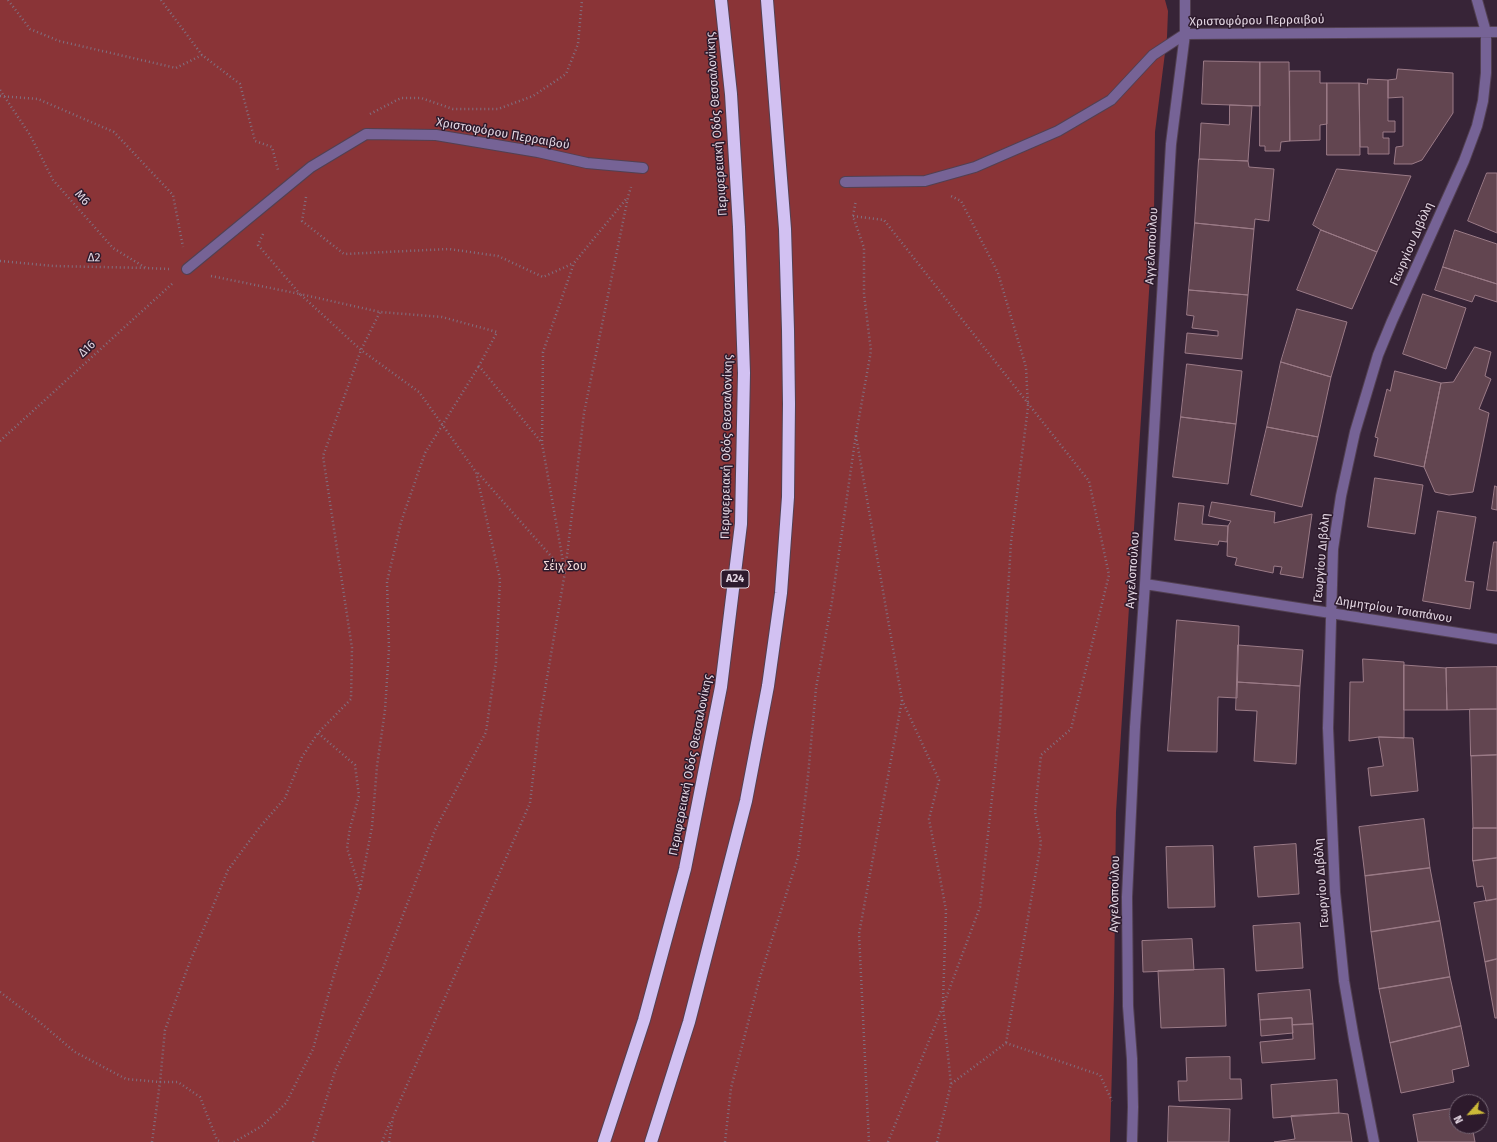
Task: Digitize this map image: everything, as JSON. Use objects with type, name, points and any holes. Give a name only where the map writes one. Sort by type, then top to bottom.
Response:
[{"type":"highway","name":"Περιφερειακή Οδός Θεσσαλονίκης","points":[[604,1142],[644,1020],[685,870],[722,687],[741,524],[744,373],[739,227],[731,94],[721,0]]},
{"type":"highway","points":[[652,1142],[689,1022],[746,801],[768,686],[780,593],[788,497],[790,404],[785,229],[767,0]]},
{"type":"street","name":"Αγγελοπούλου","points":[[1132,1142],[1133,1107],[1128,1006],[1127,898],[1135,727],[1171,144],[1185,34],[1185,0]]},
{"type":"street","name":"Γεωργίου Διβόλη","points":[[1374,1142],[1347,995],[1335,892],[1328,728],[1333,555],[1341,496],[1355,432],[1383,341],[1464,161],[1477,126],[1483,101],[1486,73],[1486,32],[1477,0]]},
{"type":"street","name":"Χριστοφόρου Περραιβού","points":[[845,182],[925,181],[975,167],[1058,131],[1111,100],[1153,55],[1185,34],[1497,32]]},
{"type":"street","name":"Χριστοφόρου Περραιβού","points":[[187,269],[311,167],[366,134],[436,135],[538,152],[587,163],[640,168]]},
{"type":"street","name":"Δημητρίου Τσιαπάνου","points":[[1145,584],[1497,639]]},
{"type":"path","points":[[161,0],[202,55]]},
{"type":"path","points":[[368,115],[401,98],[421,98],[454,109],[498,109],[533,96],[566,74],[578,44],[582,0]]},
{"type":"path","name":"Μ6","points":[[0,90],[30,135],[53,180],[113,248],[146,268],[187,269]]},
{"type":"path","points":[[0,96],[38,99],[114,132],[173,195],[187,269],[218,278],[300,294],[361,350],[419,392],[476,472],[564,572]]},
{"type":"path","points":[[311,167],[302,221],[344,254],[449,249],[498,256],[543,277],[574,263]]},
{"type":"path","points":[[382,1142],[530,803],[539,725],[564,572],[584,413],[628,197],[640,168]]},
{"type":"path","points":[[279,173],[285,169]]},
{"type":"path","points":[[888,1142],[943,1006],[980,907],[1000,724],[1011,542],[1028,404],[1026,367],[998,273],[961,201],[925,181]]},
{"type":"path","points":[[726,1142],[731,1088],[760,977],[798,856],[808,776],[816,688],[833,593],[856,434],[871,351],[864,294],[864,248],[853,216],[860,182]]},
{"type":"path","points":[[564,572],[542,443],[543,352],[574,263],[628,197]]},
{"type":"path","points":[[853,216],[884,220],[1089,481],[1109,576],[1071,730],[1041,755],[1034,812],[1041,843],[1006,1043],[952,1084]]},
{"type":"path","name":"Δ2","points":[[0,261],[54,266],[187,269]]},
{"type":"path","name":"Δ16","points":[[0,441],[187,269]]},
{"type":"path","points":[[152,1142],[165,1030],[189,964],[228,870],[258,828],[285,798],[302,757],[318,734],[351,698],[352,648],[323,456],[361,350],[380,312]]},
{"type":"path","points":[[234,1142],[262,1126],[286,1103],[313,1049],[360,889],[372,827],[377,766],[385,710],[389,649],[387,582],[402,522],[425,453],[479,366]]},
{"type":"path","points":[[856,434],[902,700],[939,780],[930,818],[946,910],[943,1006],[952,1084],[937,1142]]},
{"type":"path","points":[[313,1142],[335,1071],[383,968],[435,830],[486,732],[496,662],[500,580],[476,472]]},
{"type":"path","points":[[869,1142],[859,934],[902,700]]},
{"type":"path","points":[[318,734],[355,765],[359,796],[350,828],[347,848],[360,889]]},
{"type":"path","points":[[0,992],[37,1020],[75,1052],[126,1078],[160,1082],[178,1082],[200,1097],[217,1140],[222,1142]]},
{"type":"path","points":[[1006,1043],[1100,1076],[1114,1106],[1133,1107]]},
{"type":"path","points":[[390,1142],[393,1117]]},
{"type":"green space","name":"Σέιχ Σου","points":[[0,0],[1165,0],[1168,11],[1167,37],[1155,132],[1154,213],[1116,812],[1114,993],[1110,1142],[0,1142]]},
{"type":"building","points":[[1204,61],[1260,62],[1260,106],[1202,104]]},
{"type":"building","points":[[1260,62],[1289,62],[1290,141],[1281,142],[1280,151],[1265,151],[1265,146],[1260,146]]},
{"type":"building","points":[[1398,69],[1453,73],[1453,113],[1422,160],[1412,164],[1394,164],[1396,147],[1403,146],[1403,97],[1388,98],[1388,80],[1396,79]]},
{"type":"building","points":[[1290,71],[1320,71],[1320,83],[1327,83],[1327,124],[1320,125],[1320,140],[1290,141]]},
{"type":"building","points":[[1368,79],[1388,80],[1388,121],[1395,121],[1395,132],[1383,132],[1383,138],[1389,138],[1389,154],[1368,154],[1368,147],[1360,147],[1359,83],[1367,84]]},
{"type":"building","points":[[1327,83],[1359,83],[1360,155],[1327,155]]},
{"type":"building","points":[[1230,105],[1252,106],[1248,161],[1199,159],[1201,123],[1229,125]]},
{"type":"building","points":[[1199,159],[1248,161],[1249,167],[1274,169],[1269,221],[1255,219],[1254,229],[1195,223]]},
{"type":"building","points":[[1337,169],[1411,176],[1377,252],[1321,230],[1313,225]]},
{"type":"building","points":[[1487,173],[1497,173],[1497,233],[1468,221]]},
{"type":"building","points":[[1195,223],[1254,229],[1248,295],[1189,290]]},
{"type":"building","points":[[1321,230],[1377,252],[1352,309],[1297,290]]},
{"type":"building","points":[[1455,230],[1497,244],[1497,284],[1443,267]]},
{"type":"building","points":[[1443,267],[1497,284],[1497,302],[1475,295],[1472,302],[1435,290]]},
{"type":"building","points":[[1189,290],[1248,295],[1242,359],[1185,353],[1187,333],[1218,336],[1218,331],[1192,328],[1194,316],[1187,315]]},
{"type":"building","points":[[1423,294],[1466,308],[1446,369],[1403,354]]},
{"type":"building","points":[[1297,309],[1347,322],[1331,377],[1281,362]]},
{"type":"building","points":[[1475,347],[1491,352],[1485,376],[1491,379],[1479,409],[1489,413],[1473,492],[1449,495],[1435,492],[1424,467],[1441,383],[1453,382]]},
{"type":"building","points":[[1281,362],[1331,377],[1318,437],[1267,427]]},
{"type":"building","points":[[1187,364],[1242,371],[1236,424],[1181,417]]},
{"type":"building","points":[[1395,371],[1441,383],[1424,467],[1374,456],[1378,438],[1375,437],[1387,389],[1390,391]]},
{"type":"building","points":[[1181,417],[1236,424],[1228,484],[1173,477]]},
{"type":"building","points":[[1267,427],[1318,437],[1302,507],[1251,495]]},
{"type":"building","points":[[1375,478],[1423,485],[1415,534],[1368,527]]},
{"type":"building","points":[[1495,486],[1497,487],[1497,510],[1492,509]]},
{"type":"building","points":[[1212,502],[1275,512],[1274,523],[1312,514],[1303,578],[1280,574],[1282,567],[1274,566],[1273,573],[1235,565],[1237,558],[1227,556],[1228,526],[1231,521],[1209,516]]},
{"type":"building","points":[[1179,503],[1204,506],[1202,524],[1228,526],[1227,542],[1219,541],[1218,545],[1175,540]]},
{"type":"building","points":[[1438,511],[1476,517],[1465,581],[1474,582],[1470,609],[1423,601]]},
{"type":"building","points":[[1494,542],[1497,542],[1497,591],[1487,590]]},
{"type":"building","points":[[1177,620],[1239,626],[1237,698],[1218,697],[1217,752],[1168,751]]},
{"type":"building","points":[[1238,645],[1303,650],[1300,686],[1237,682]]},
{"type":"building","points":[[1363,659],[1404,662],[1404,738],[1379,737],[1349,741],[1350,682],[1363,682]]},
{"type":"building","points":[[1404,665],[1446,668],[1447,710],[1404,710]]},
{"type":"building","points":[[1497,667],[1497,709],[1447,710],[1446,668]]},
{"type":"building","points":[[1237,682],[1300,686],[1296,764],[1254,761],[1257,711],[1236,710]]},
{"type":"building","points":[[1470,709],[1497,709],[1497,755],[1471,756]]},
{"type":"building","points":[[1379,737],[1413,738],[1418,791],[1371,796],[1368,768],[1383,766]]},
{"type":"building","points":[[1497,755],[1497,828],[1473,828],[1471,756]]},
{"type":"building","points":[[1424,819],[1430,868],[1365,876],[1359,827]]},
{"type":"building","points":[[1473,828],[1497,828],[1497,858],[1473,861]]},
{"type":"building","points":[[1296,844],[1299,894],[1258,897],[1254,847]]},
{"type":"building","points":[[1213,846],[1215,907],[1168,908],[1166,847]]},
{"type":"building","points":[[1497,858],[1497,899],[1486,901],[1483,886],[1477,887],[1473,861]]},
{"type":"building","points":[[1430,868],[1440,921],[1371,932],[1365,876]]},
{"type":"building","points":[[1497,899],[1497,959],[1485,962],[1474,903]]},
{"type":"building","points":[[1440,921],[1450,977],[1379,989],[1371,932]]},
{"type":"building","points":[[1300,923],[1303,968],[1256,971],[1253,926]]},
{"type":"building","points":[[1192,939],[1194,970],[1143,972],[1142,941]]},
{"type":"building","points":[[1497,959],[1497,1018],[1495,1018],[1485,962]]},
{"type":"building","points":[[1224,969],[1226,1026],[1161,1028],[1158,971]]},
{"type":"building","points":[[1450,977],[1461,1026],[1390,1043],[1379,989]]},
{"type":"building","points":[[1310,990],[1313,1024],[1292,1025],[1292,1018],[1260,1020],[1258,994]]},
{"type":"building","points":[[1292,1018],[1293,1033],[1261,1036],[1260,1020]]},
{"type":"building","points":[[1313,1024],[1315,1059],[1262,1063],[1260,1042],[1293,1039],[1292,1025]]},
{"type":"building","points":[[1461,1026],[1469,1066],[1452,1070],[1454,1082],[1401,1093],[1390,1043]]},
{"type":"building","points":[[1230,1057],[1230,1079],[1241,1079],[1242,1099],[1179,1101],[1178,1081],[1187,1081],[1186,1058]]},
{"type":"building","points":[[1337,1080],[1339,1113],[1273,1118],[1271,1085]]},
{"type":"building","points":[[1169,1106],[1230,1109],[1229,1142],[1168,1142]]},
{"type":"building","points":[[1449,1109],[1449,1134],[1474,1134],[1475,1142],[1418,1142],[1413,1115]]},
{"type":"building","points":[[1339,1113],[1348,1114],[1352,1142],[1274,1142],[1295,1139],[1291,1116]]}]
